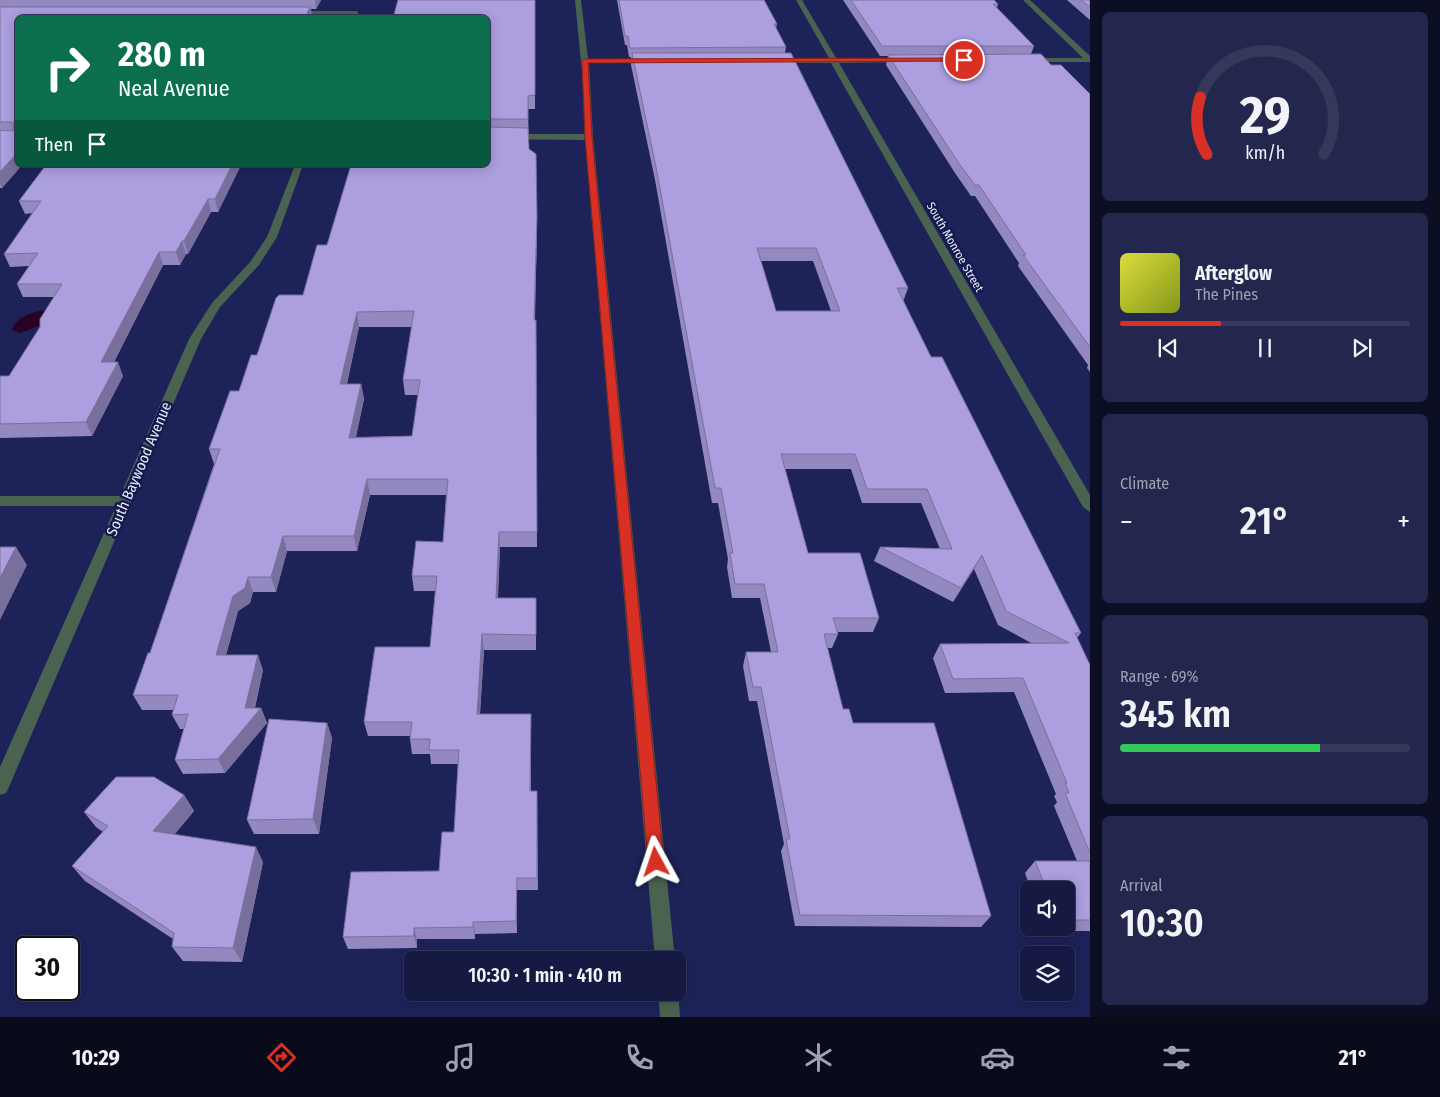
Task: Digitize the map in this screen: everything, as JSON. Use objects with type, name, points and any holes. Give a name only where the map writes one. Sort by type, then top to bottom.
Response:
[{"type":"street","points":[[578,0],[664,951]]},
{"type":"street","name":"South Monroe Street","points":[[799,0],[1090,507]]},
{"type":"street","points":[[1026,0],[1090,60]]},
{"type":"street","points":[[283,13],[358,12]]},
{"type":"street","points":[[764,61],[912,60]]},
{"type":"street","points":[[1017,60],[1090,60]]},
{"type":"street","points":[[585,61],[657,61]]},
{"type":"street","points":[[490,137],[589,137]]},
{"type":"street","name":"South Baywood Avenue","points":[[0,788],[195,339],[216,305],[255,263],[272,237],[298,167]]},
{"type":"street","points":[[0,501],[125,501]]},
{"type":"street","points":[[669,1001],[670,1017]]},
{"type":"shaded area","points":[[47,310],[45,323],[21,333],[12,330],[21,318],[31,313]]},
{"type":"building","points":[[398,0],[535,0],[535,95],[528,96],[528,119],[490,119],[490,15],[394,15]]},
{"type":"building","points":[[619,0],[764,0],[777,24],[774,24],[786,47],[630,48],[628,36],[625,36]]},
{"type":"building","points":[[851,0],[994,0],[998,4],[993,4],[1034,46],[882,46]]},
{"type":"building","points":[[1081,0],[1090,0],[1090,7]]},
{"type":"building","points":[[0,7],[310,7],[306,15],[15,15],[15,155],[0,172],[0,130],[13,131],[14,122],[0,122]]},
{"type":"building","points":[[632,53],[791,53],[908,288],[897,288],[931,357],[942,357],[1081,633],[1075,633],[1090,665],[1090,853],[1065,793],[1069,793],[1065,783],[1067,783],[1023,678],[953,679],[940,644],[1069,643],[1006,611],[982,555],[961,588],[880,547],[952,549],[927,489],[867,489],[855,454],[781,454],[808,553],[860,553],[879,618],[833,618],[838,634],[824,634],[843,709],[849,709],[853,723],[934,723],[991,916],[800,915],[786,839],[790,839],[761,687],[753,687],[746,652],[778,652],[764,584],[735,584],[730,553],[733,553],[721,488],[715,488],[656,167]],"holes":[[[757,248],[816,248],[840,311],[776,311]]]},
{"type":"building","points":[[1041,54],[1051,65],[1061,65],[1090,94],[1090,347],[1023,255],[1026,255],[979,185],[975,185],[958,162],[888,55]]},
{"type":"building","points":[[490,127],[528,128],[529,149],[536,154],[537,217],[534,320],[536,320],[537,532],[499,532],[496,598],[536,598],[536,635],[482,634],[477,714],[531,714],[530,791],[537,791],[537,878],[517,878],[516,921],[473,922],[473,927],[414,928],[414,936],[343,937],[351,872],[439,871],[442,832],[454,832],[459,750],[429,750],[430,739],[410,739],[412,722],[364,722],[375,647],[430,647],[437,576],[412,576],[416,541],[443,542],[448,479],[367,479],[354,536],[283,536],[271,577],[248,577],[245,588],[233,596],[216,655],[258,655],[245,708],[261,708],[218,759],[175,760],[188,714],[172,715],[178,695],[133,695],[148,653],[150,653],[220,449],[209,449],[230,391],[239,391],[251,355],[257,355],[276,298],[279,295],[303,295],[317,245],[327,245],[350,167],[490,167]],"holes":[[[414,311],[403,380],[420,380],[412,436],[349,438],[361,384],[340,384],[357,312]]]},
{"type":"building","points":[[44,167],[231,167],[215,199],[208,199],[176,252],[159,252],[101,362],[118,362],[86,422],[0,424],[0,376],[9,376],[40,327],[40,319],[62,284],[17,284],[38,253],[4,254],[41,201],[19,201]]},
{"type":"building","points":[[0,547],[16,547],[0,578]]},
{"type":"building","points":[[269,719],[327,723],[313,819],[247,820]]},
{"type":"building","points":[[116,777],[154,777],[184,795],[153,831],[256,847],[233,948],[172,947],[174,933],[72,866],[108,826],[84,812]]},
{"type":"building","points":[[1035,861],[1090,861],[1090,920],[1075,920],[1075,881],[1043,881]]},
{"type":"route","points":[[656,862],[589,137],[585,61],[964,60]]}]
